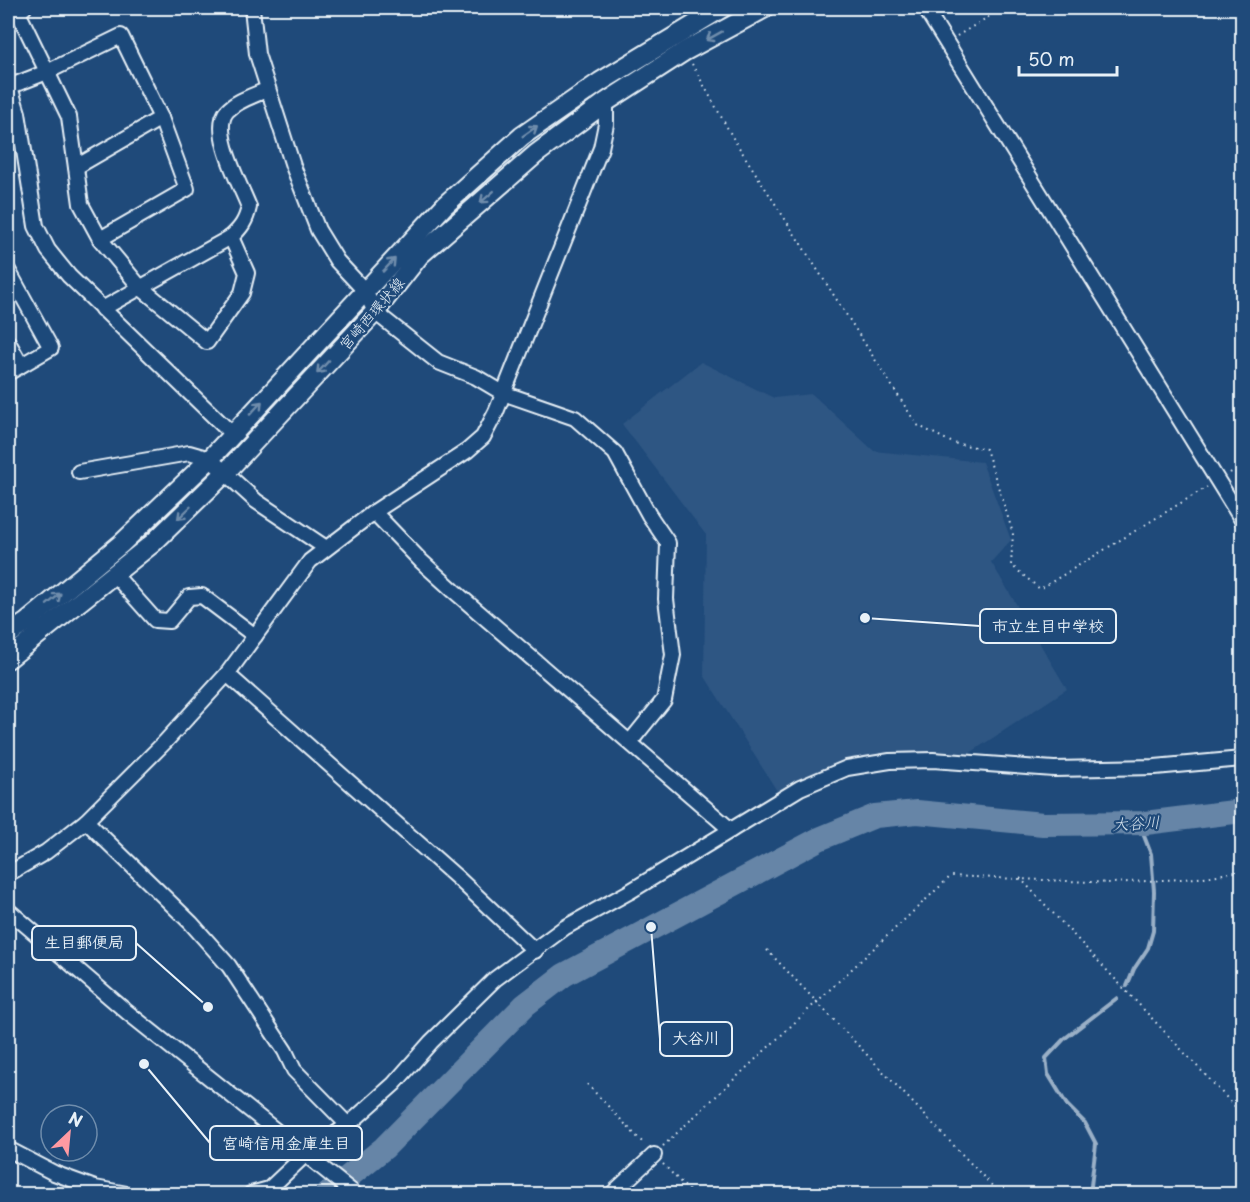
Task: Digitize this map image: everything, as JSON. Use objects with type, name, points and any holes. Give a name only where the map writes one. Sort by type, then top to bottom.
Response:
[{"type":"main road","name":"宮崎西環状線","points":[[8,635],[27,622],[122,543],[210,459],[445,205],[522,136],[600,82],[722,8]]},
{"type":"main road","name":"宮崎西環状線","points":[[8,658],[153,543],[226,472],[375,312],[420,255],[536,154],[606,102],[685,51],[765,8]]},
{"type":"street","points":[[24,8],[18,12],[69,117],[81,204],[100,239],[140,287],[207,342],[242,293],[247,273],[231,237]]},
{"type":"street","points":[[252,8],[257,54],[293,166],[318,230],[337,261],[365,291],[375,312],[438,362],[476,377],[503,393],[575,418],[615,453],[649,515],[668,543],[666,599],[673,655],[664,700],[630,742]]},
{"type":"street","points":[[925,8],[1242,520]]},
{"type":"street","points":[[100,239],[187,189],[161,118],[121,36],[47,72],[9,83],[18,113],[36,226],[48,250],[69,276],[232,434]]},
{"type":"street","points":[[102,309],[231,237],[241,229],[247,219],[249,207],[222,140],[222,123],[226,112],[235,105],[268,89]]},
{"type":"street","points":[[8,874],[46,852],[86,821],[165,742],[227,674],[310,561],[374,512],[467,451],[483,437],[496,412],[601,148],[606,124],[606,102]]},
{"type":"street","points":[[76,167],[161,118]]},
{"type":"street","points":[[8,270],[51,348],[8,373]]},
{"type":"street","points":[[8,342],[21,365]]},
{"type":"street","points":[[79,472],[189,453],[210,459],[256,501],[326,548]]},
{"type":"street","points":[[374,512],[421,561],[454,591],[731,830]]},
{"type":"street","points":[[114,574],[155,620],[169,621],[189,597],[202,596],[255,636]]},
{"type":"street","points":[[227,674],[461,881],[535,951]]},
{"type":"street","points":[[250,1194],[268,1189],[305,1155],[348,1125],[394,1084],[431,1042],[495,979],[564,928],[800,788],[847,768],[890,761],[933,760],[1054,769],[1155,767],[1242,759]]},
{"type":"street","points":[[86,821],[191,923],[229,966],[285,1050],[294,1070],[348,1125]]},
{"type":"street","points":[[8,910],[127,1012],[355,1194]]},
{"type":"street","points":[[8,1149],[54,1173],[95,1188],[127,1194]]},
{"type":"street","points":[[612,1194],[654,1155]]},
{"type":"path","points":[[947,43],[1003,8]]},
{"type":"path","points":[[685,51],[733,138],[917,425],[953,443],[986,449],[1013,532],[1011,565],[1040,589],[1242,465]]},
{"type":"path","points":[[654,1155],[951,876],[1112,883],[1198,878],[1242,871]]},
{"type":"path","points":[[1020,878],[1242,1114]]},
{"type":"path","points":[[768,950],[1000,1194]]},
{"type":"path","points":[[587,1084],[692,1194]]},
{"type":"path","points":[[989,1194],[995,1189]]},
{"type":"shaded area","points":[[701,362],[774,398],[812,394],[874,451],[982,462],[1011,540],[991,562],[1067,689],[967,755],[859,756],[777,791],[704,675],[706,535],[622,424]]},
{"type":"waterway","name":"大谷川","points":[[327,1194],[384,1148],[525,1005],[564,975],[819,839],[875,816],[917,812],[1043,824],[1145,823],[1242,811]]},
{"type":"waterway","points":[[1127,986],[1134,969],[1148,948],[1153,931],[1154,891],[1151,854],[1139,823]]},
{"type":"waterway","points":[[1090,1194],[1096,1144],[1085,1123],[1067,1105],[1048,1074],[1046,1058],[1064,1039],[1117,998]]},
{"type":"place","name":"市立生目中学校","points":[[865,618]]},
{"type":"place","name":"大谷川","points":[[651,927]]},
{"type":"place","name":"生目郵便局","points":[[208,1007]]},
{"type":"place","name":"宮崎信用金庫生目","points":[[144,1064]]}]
